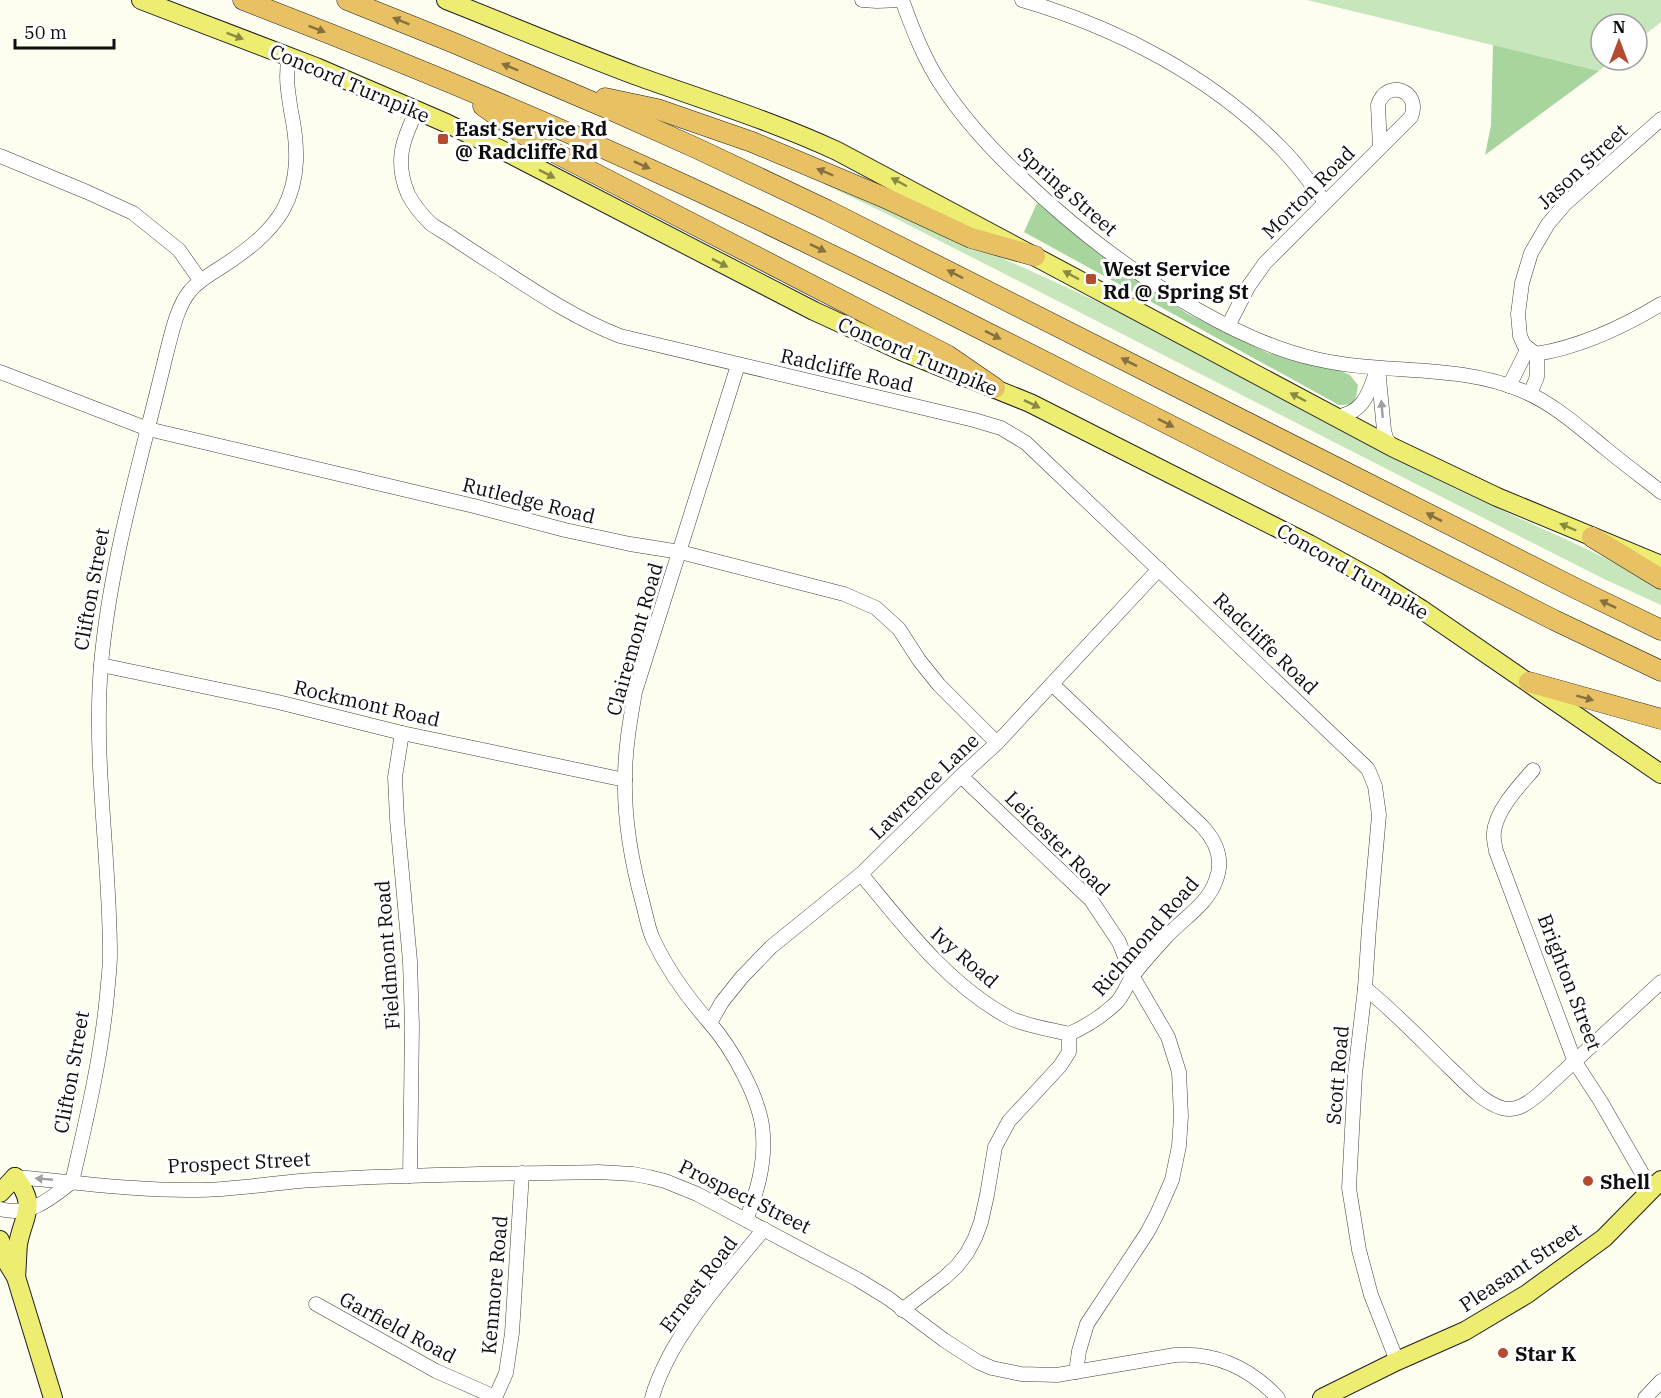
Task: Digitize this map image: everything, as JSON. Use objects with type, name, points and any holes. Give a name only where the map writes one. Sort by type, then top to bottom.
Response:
[{"type":"highway","name":"Concord Turnpike","points":[[243,0],[451,83],[642,166],[827,252],[1533,609],[1661,671]]},
{"type":"highway","points":[[347,0],[564,90],[696,148],[870,231],[1661,630]]},
{"type":"highway","points":[[451,83],[536,143],[947,355],[995,388]]},
{"type":"highway","points":[[564,90],[657,109],[735,136],[789,156],[971,238],[1035,256]]},
{"type":"highway","points":[[1592,537],[1661,579]]},
{"type":"highway","points":[[1529,682],[1661,719]]},
{"type":"main road","name":"Concord Turnpike","points":[[141,0],[290,57],[417,110],[506,152],[823,316],[901,351],[995,388],[1064,420],[1308,543],[1421,609],[1661,774]]},
{"type":"main road","points":[[446,0],[634,75],[814,140],[880,172],[1392,447],[1490,494],[1661,565]]},
{"type":"main road","points":[[0,1192],[7,1176],[25,1192],[28,1210],[18,1246],[16,1277]]},
{"type":"main road","name":"Pleasant Street","points":[[1322,1398],[1465,1331],[1527,1294],[1604,1238],[1658,1191]]},
{"type":"main road","points":[[0,1240],[8,1264],[16,1277],[53,1398]]},
{"type":"street","points":[[862,0],[902,0]]},
{"type":"street","name":"Spring Street","points":[[902,0],[917,39],[942,86],[964,116],[998,155],[1063,216],[1116,258],[1176,297],[1228,326],[1265,343],[1305,356],[1336,363],[1378,368],[1450,373],[1479,378],[1530,394],[1560,412],[1661,492]]},
{"type":"street","points":[[1022,0],[1074,17],[1123,38],[1205,85],[1248,118],[1281,149],[1325,202]]},
{"type":"street","name":"Clifton Street","points":[[72,1182],[102,1037],[110,958],[108,883],[99,744],[101,665],[113,577],[172,330],[188,292],[200,280],[250,247],[275,222],[293,184],[297,161],[294,127],[286,87],[286,73],[290,57]]},
{"type":"street","name":"Radcliffe Road","points":[[417,110],[403,141],[402,166],[405,186],[416,207],[430,223],[569,312],[597,327],[632,340],[974,420],[1010,432],[1026,443],[1364,763],[1375,786]]},
{"type":"street","name":"Jason Street","points":[[1530,394],[1538,373],[1532,351],[1522,342],[1518,331],[1520,291],[1528,260],[1543,231],[1565,204],[1661,119]]},
{"type":"street","name":"Morton Road","points":[[1228,326],[1248,287],[1261,268],[1380,148]]},
{"type":"street","points":[[0,156],[133,213],[179,250],[200,280]]},
{"type":"street","points":[[1509,386],[1532,351],[1557,350],[1588,339],[1629,322],[1661,304]]},
{"type":"street","name":"Clairemont Road","points":[[738,365],[635,692],[627,737],[625,780],[628,832],[638,888],[652,938],[698,1011],[710,1023],[739,1065],[756,1103],[764,1133],[763,1161],[760,1180],[746,1220]]},
{"type":"street","points":[[1334,417],[1349,413],[1360,405],[1370,390],[1378,368]]},
{"type":"street","points":[[1378,368],[1384,430],[1392,447]]},
{"type":"street","name":"Rutledge Road","points":[[0,372],[148,429],[474,506],[565,530],[680,552],[844,594],[876,608],[899,629],[939,685],[997,743]]},
{"type":"street","name":"Lawrence Lane","points":[[710,1023],[722,1002],[742,977],[771,947],[861,874],[997,743],[1159,569]]},
{"type":"street","name":"Rockmont Road","points":[[101,665],[267,700],[402,733],[625,780]]},
{"type":"street","name":"Richmond Road","points":[[1052,684],[1202,826],[1216,845],[1219,866],[1217,879],[1211,891],[1201,904],[1168,935],[1133,977],[1118,1002],[1091,1024],[1069,1034]]},
{"type":"street","name":"Fieldmont Road","points":[[402,733],[395,777],[410,961],[412,1064],[410,1176]]},
{"type":"street","name":"Brighton Street","points":[[1533,770],[1499,816],[1493,839],[1502,869],[1575,1062],[1658,1191]]},
{"type":"street","name":"Leicester Road","points":[[961,776],[1091,900],[1119,942],[1133,977],[1168,1037],[1179,1072],[1181,1116],[1179,1146],[1172,1180],[1147,1233],[1087,1324],[1076,1372]]},
{"type":"street","name":"Scott Road","points":[[1375,786],[1379,815],[1365,988],[1355,1074],[1349,1188],[1362,1261],[1371,1295],[1397,1361]]},
{"type":"street","name":"Ivy Road","points":[[861,874],[918,943],[969,992],[1012,1019],[1069,1034]]},
{"type":"street","points":[[1365,988],[1485,1099],[1503,1108],[1521,1108],[1575,1062],[1661,982]]},
{"type":"street","points":[[902,1310],[944,1278],[967,1253],[981,1222],[995,1147],[1009,1121],[1060,1066],[1069,1052],[1069,1034]]},
{"type":"street","name":"Prospect Street","points":[[7,1176],[148,1189],[220,1190],[316,1180],[410,1176],[598,1172],[633,1174],[681,1187],[857,1279],[963,1353],[992,1368],[1039,1375],[1076,1372],[1190,1354],[1236,1365],[1264,1384],[1278,1398]]},
{"type":"street","name":"Kenmore Road","points":[[495,1397],[506,1373],[512,1333],[522,1173]]},
{"type":"street","points":[[0,1209],[18,1212],[28,1210],[46,1201],[72,1182]]},
{"type":"street","name":"Ernest Road","points":[[652,1398],[666,1363],[687,1325],[764,1229]]},
{"type":"street","name":"Garfield Road","points":[[316,1304],[436,1371],[495,1397]]},
{"type":"street","points":[[1644,1398],[1661,1381]]},
{"type":"green space","points":[[1307,0],[1661,0],[1661,22],[1649,32],[1649,12],[1589,12],[1589,69]]},
{"type":"green space","points":[[1493,45],[1589,69],[1589,72],[1598,72],[1485,155],[1491,125]]},
{"type":"green space","points":[[818,178],[1082,294],[1193,350],[1415,469],[1631,571],[1661,587],[1661,605],[1604,579],[1426,489],[824,184]]},
{"type":"green space","points":[[1037,203],[1107,259],[1188,314],[1268,353],[1336,369],[1350,375],[1358,385],[1354,401],[1339,405],[1024,232]]},
{"type":"place","name":"East Service Rd @ Radcliffe Rd","points":[[443,139]]},
{"type":"place","name":"West Service Rd @ Spring St","points":[[1091,279]]},
{"type":"place","name":"Shell","points":[[1588,1181]]},
{"type":"place","name":"Star K","points":[[1503,1353]]}]
